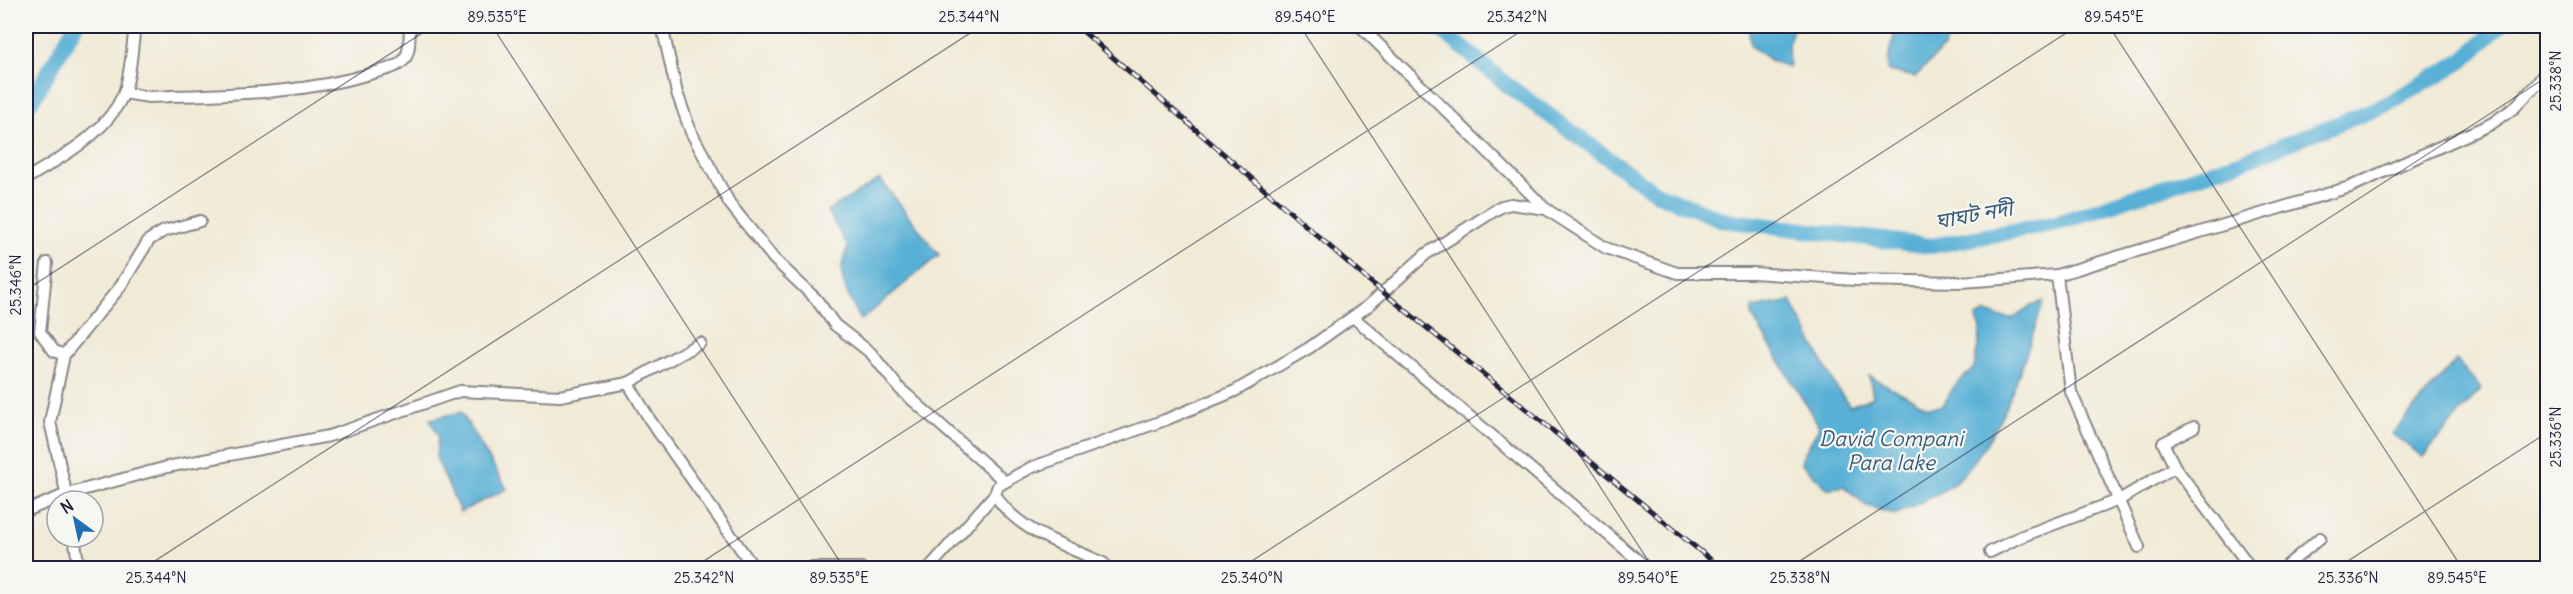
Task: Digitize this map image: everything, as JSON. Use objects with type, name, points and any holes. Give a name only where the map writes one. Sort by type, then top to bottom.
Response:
[{"type":"street","points":[[26,179],[80,144],[107,119],[124,93],[135,26]]},
{"type":"street","points":[[124,93],[149,97],[300,90],[354,79],[393,67],[404,61],[408,52],[410,26]]},
{"type":"street","points":[[662,26],[677,93],[691,132],[730,204],[774,259],[816,299],[835,325],[871,353],[899,388],[1004,481]]},
{"type":"street","points":[[1360,26],[1546,209],[1606,248],[1677,273],[1753,273],[1855,280],[1961,282],[2057,275],[2350,187],[2491,124],[2514,108],[2537,84],[2547,68]]},
{"type":"street","points":[[929,568],[1004,481],[1030,468],[1215,400],[1309,348],[1384,292],[1412,264],[1502,206],[1511,204],[1546,209]]},
{"type":"street","points":[[65,489],[50,422],[64,355],[120,287],[149,240],[164,231],[200,221]]},
{"type":"street","points":[[47,263],[40,332],[54,351],[64,355]]},
{"type":"street","points":[[2057,275],[2071,392],[2139,547]]},
{"type":"street","points":[[1353,317],[1647,568]]},
{"type":"street","points":[[94,489],[167,467],[329,436],[460,391],[560,396],[628,383],[700,343]]},
{"type":"street","points":[[628,383],[650,420],[754,568]]},
{"type":"street","points":[[2194,427],[2163,443],[2175,467],[2251,568]]},
{"type":"street","points":[[1990,552],[2020,537],[2119,500],[2175,467]]},
{"type":"street","points":[[995,494],[1007,511],[1015,517],[1108,568]]},
{"type":"street","points":[[26,511],[45,505]]},
{"type":"street","points":[[2284,568],[2320,538]]},
{"type":"street","points":[[76,549],[79,568]]},
{"type":"street","points":[[807,568],[861,568]]},
{"type":"water","points":[[1749,26],[1794,26],[1788,45],[1789,67],[1771,61],[1750,45]]},
{"type":"water","points":[[1897,26],[1954,26],[1944,47],[1915,77],[1888,71],[1889,53]]},
{"type":"water","points":[[880,179],[939,255],[861,320],[847,293],[842,276],[844,257],[848,247],[827,211]]},
{"type":"water","name":"David Compani Para lake","points":[[1791,301],[1836,387],[1850,406],[1873,397],[1869,376],[1928,407],[1943,406],[1954,386],[1974,368],[1981,328],[1976,317],[1988,312],[1999,317],[2014,318],[2031,306],[2044,301],[2011,395],[1989,440],[1954,484],[1895,515],[1865,505],[1844,486],[1828,489],[1801,463],[1819,426],[1752,316],[1752,308]]},
{"type":"water","points":[[2456,360],[2481,388],[2423,457],[2392,434]]},
{"type":"water","points":[[461,412],[507,489],[460,512],[436,457],[438,436],[430,419]]},
{"type":"waterway","name":"ঘাঘট নদী","points":[[26,103],[31,102],[75,26]]},
{"type":"waterway","name":"ঘাঘট নদী","points":[[1437,26],[1506,84],[1656,193],[1723,220],[1931,246],[2057,223],[2245,160],[2383,106],[2464,60],[2499,26]]},
{"type":"railway","points":[[1077,26],[1367,279],[1721,568]]}]
